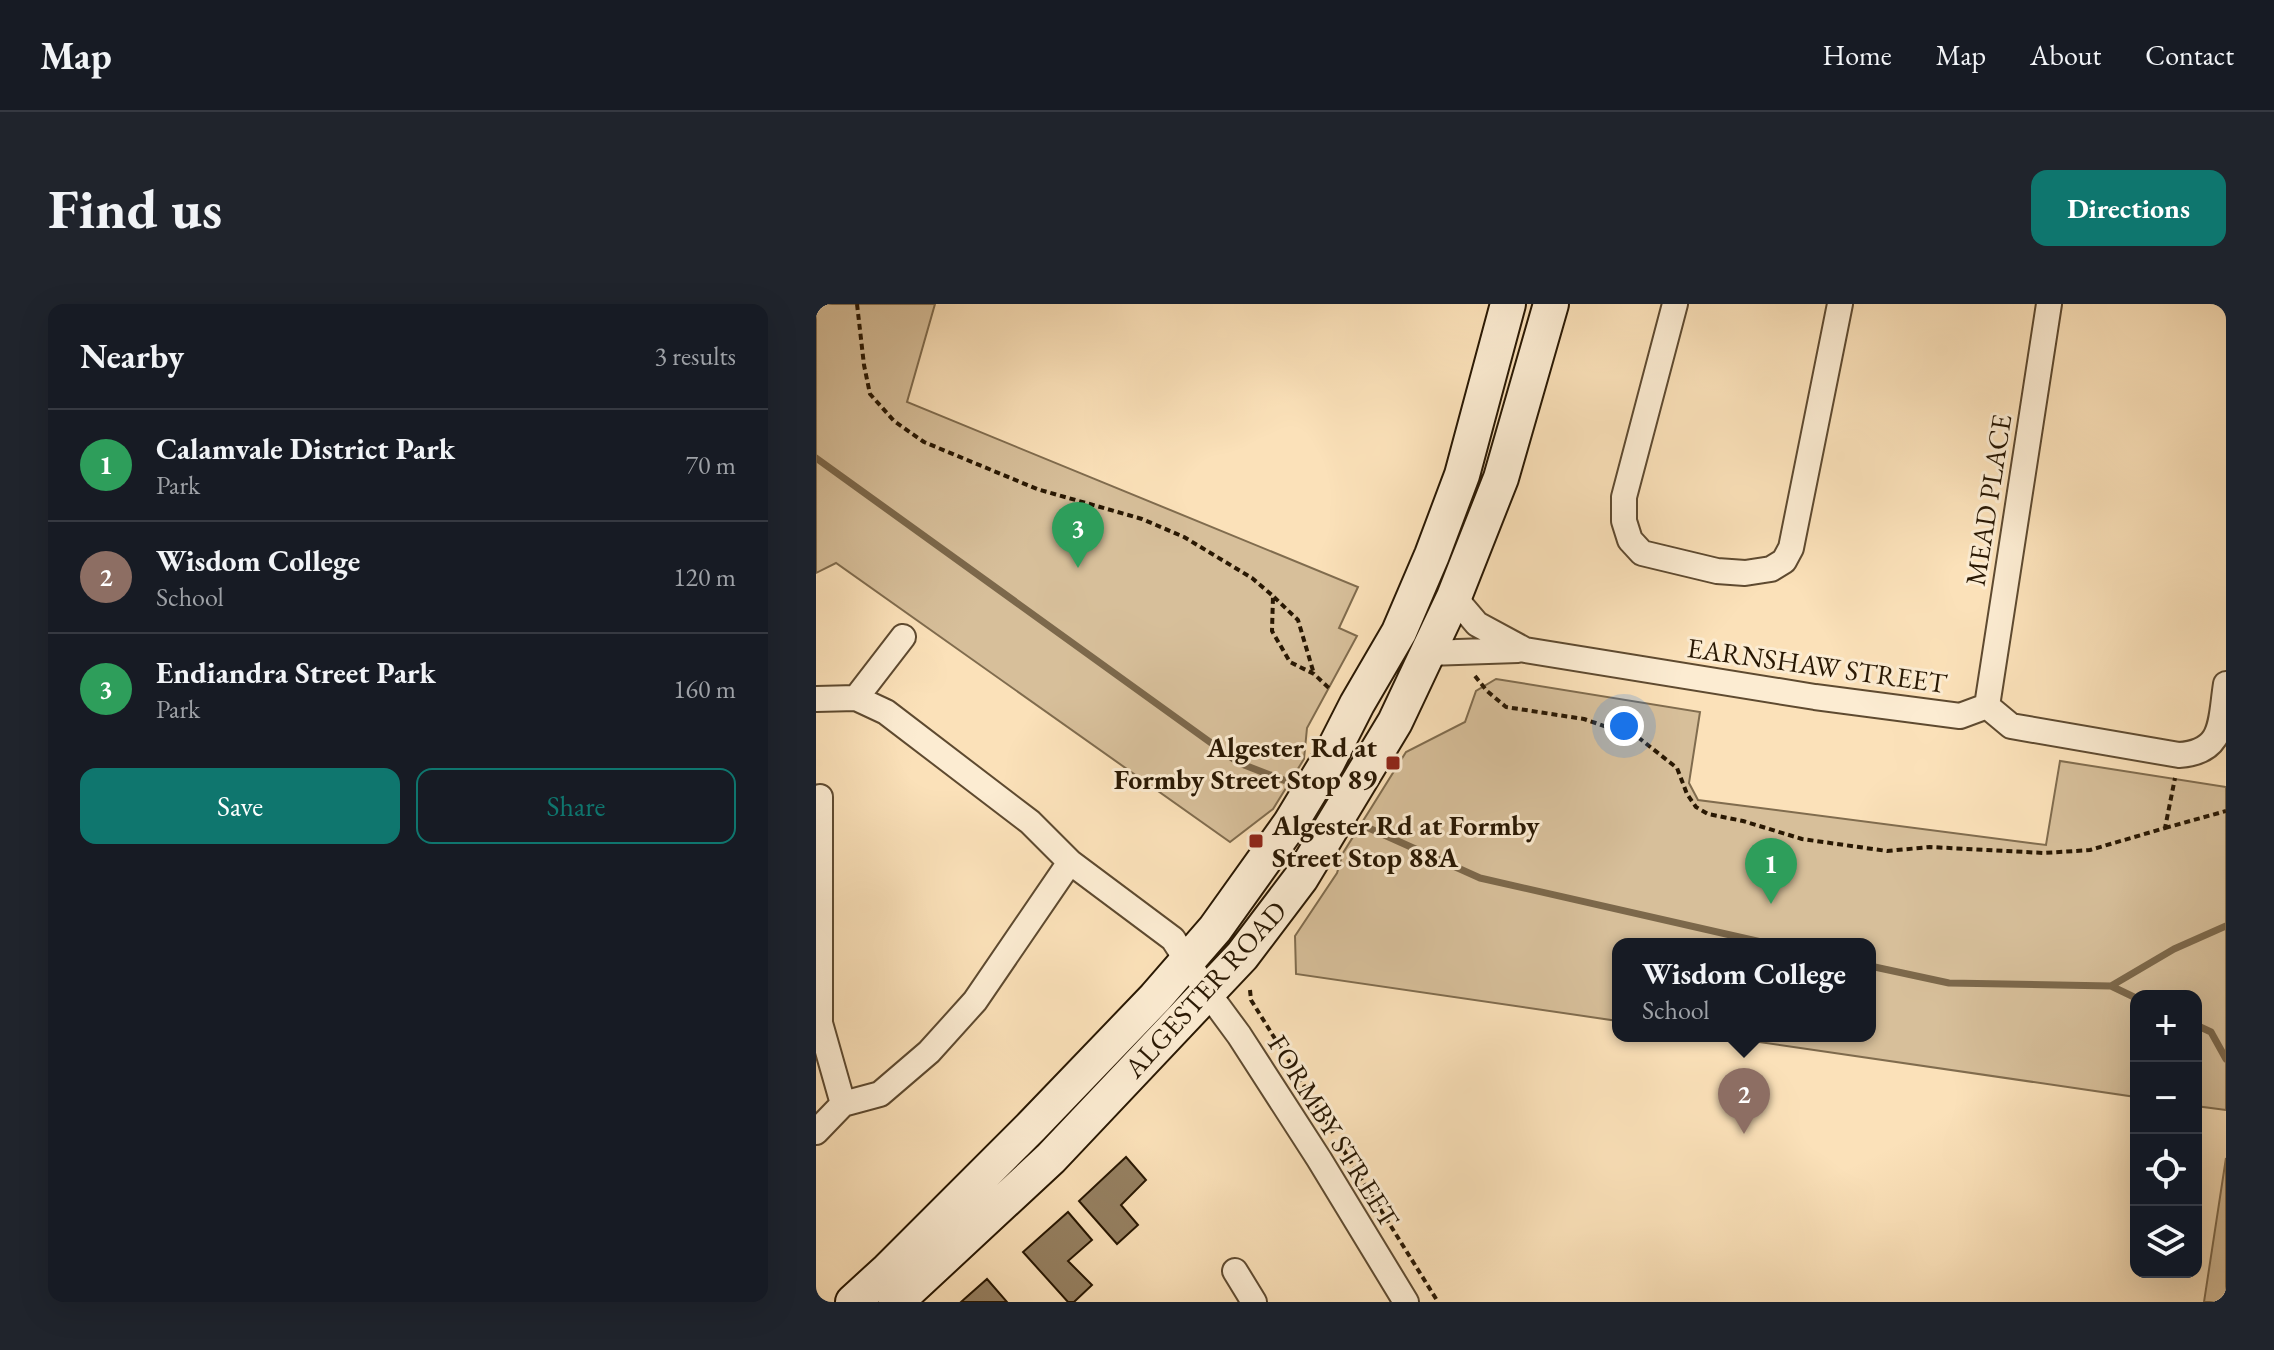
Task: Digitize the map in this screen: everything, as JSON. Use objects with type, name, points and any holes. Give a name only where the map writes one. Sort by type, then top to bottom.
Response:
[{"type":"main road","name":"ALGESTER ROAD","points":[[853,1302],[1042,1115],[1188,961],[1229,910],[1290,824],[1399,632],[1432,555],[1462,475],[1508,304]]},
{"type":"main road","name":"ALGESTER ROAD","points":[[896,1302],[1051,1158],[1242,956],[1301,878],[1395,722],[1454,597],[1501,478],[1551,304]]},
{"type":"street","points":[[1675,304],[1624,497],[1624,521],[1630,540],[1642,553],[1717,571],[1745,573],[1771,569],[1784,561],[1791,548],[1840,304]]},
{"type":"street","name":"MEAD PLACE","points":[[1987,706],[2049,304]]},
{"type":"street","name":"EARNSHAW STREET","points":[[1454,597],[1477,624],[1525,650],[1815,697],[1960,716],[1987,706]]},
{"type":"street","points":[[816,699],[856,698],[903,637]]},
{"type":"street","points":[[1428,653],[1525,650]]},
{"type":"street","points":[[1987,706],[2011,726],[2179,755],[2193,754],[2209,747],[2219,731],[2226,684]]},
{"type":"street","name":"FORMBY STREET","points":[[856,698],[886,712],[1030,822],[1070,862],[1173,939],[1311,1147],[1398,1299]]},
{"type":"street","points":[[820,797],[820,1023],[843,1104]]},
{"type":"street","points":[[816,1132],[843,1104],[880,1094],[929,1052],[975,1001],[1070,862]]},
{"type":"street","points":[[1235,1271],[1254,1302]]},
{"type":"path","points":[[857,304],[870,394],[894,421],[924,442],[1037,489],[1142,519],[1184,537],[1252,578],[1298,620],[1314,674]]},
{"type":"path","points":[[1273,596],[1272,631],[1290,662],[1314,674],[1333,691],[1357,704]]},
{"type":"path","points":[[1474,675],[1506,707],[1584,719],[1639,738],[1677,768],[1687,794],[1696,807],[1708,814],[1802,839],[1887,851],[1930,847],[2044,853],[2090,850],[2226,811]]},
{"type":"path","points":[[2165,828],[2179,755]]},
{"type":"path","points":[[1250,989],[1251,1000],[1438,1302]]},
{"type":"shaded area","points":[[816,304],[935,304],[907,402],[1358,587],[1339,628],[1357,636],[1307,728],[1304,759],[1273,809],[1230,842],[836,563],[816,573]]},
{"type":"shaded area","points":[[1496,679],[1700,712],[1689,783],[1698,800],[2046,845],[2060,761],[2226,787],[2226,1110],[2202,1107],[2202,990],[2130,990],[2130,1096],[1759,1042],[1876,1042],[1876,938],[1612,938],[1612,1020],[1296,974],[1295,936],[1337,873],[1343,853],[1406,752],[1465,722],[1476,691]]},
{"type":"shaded area","points":[[2226,1158],[2226,1302],[2204,1302]]},
{"type":"building","points":[[1126,1157],[1146,1180],[1121,1205],[1138,1225],[1117,1244],[1079,1201]]},
{"type":"building","points":[[1068,1212],[1092,1240],[1068,1261],[1092,1285],[1074,1302],[1068,1302],[1023,1252]]},
{"type":"building","points":[[987,1279],[1007,1302],[961,1302]]},
{"type":"waterway","points":[[816,458],[1239,763],[1286,781]]},
{"type":"waterway","points":[[1362,825],[1480,878],[1744,938]]},
{"type":"waterway","points":[[2111,986],[2174,949],[2226,926]]},
{"type":"waterway","points":[[1876,967],[1949,983],[2111,986],[2130,995]]},
{"type":"waterway","points":[[2202,1028],[2211,1032],[2226,1059]]},
{"type":"place","name":"Endiandra Street Park","points":[[1078,568]]},
{"type":"place","name":"Algester Rd at Formby Street Stop 89","points":[[1393,763]]},
{"type":"place","name":"Algester Rd at Formby Street Stop 88A","points":[[1256,841]]},
{"type":"place","name":"Calamvale District Park","points":[[1771,904]]},
{"type":"place","name":"Wisdom College","points":[[1744,1134]]}]
